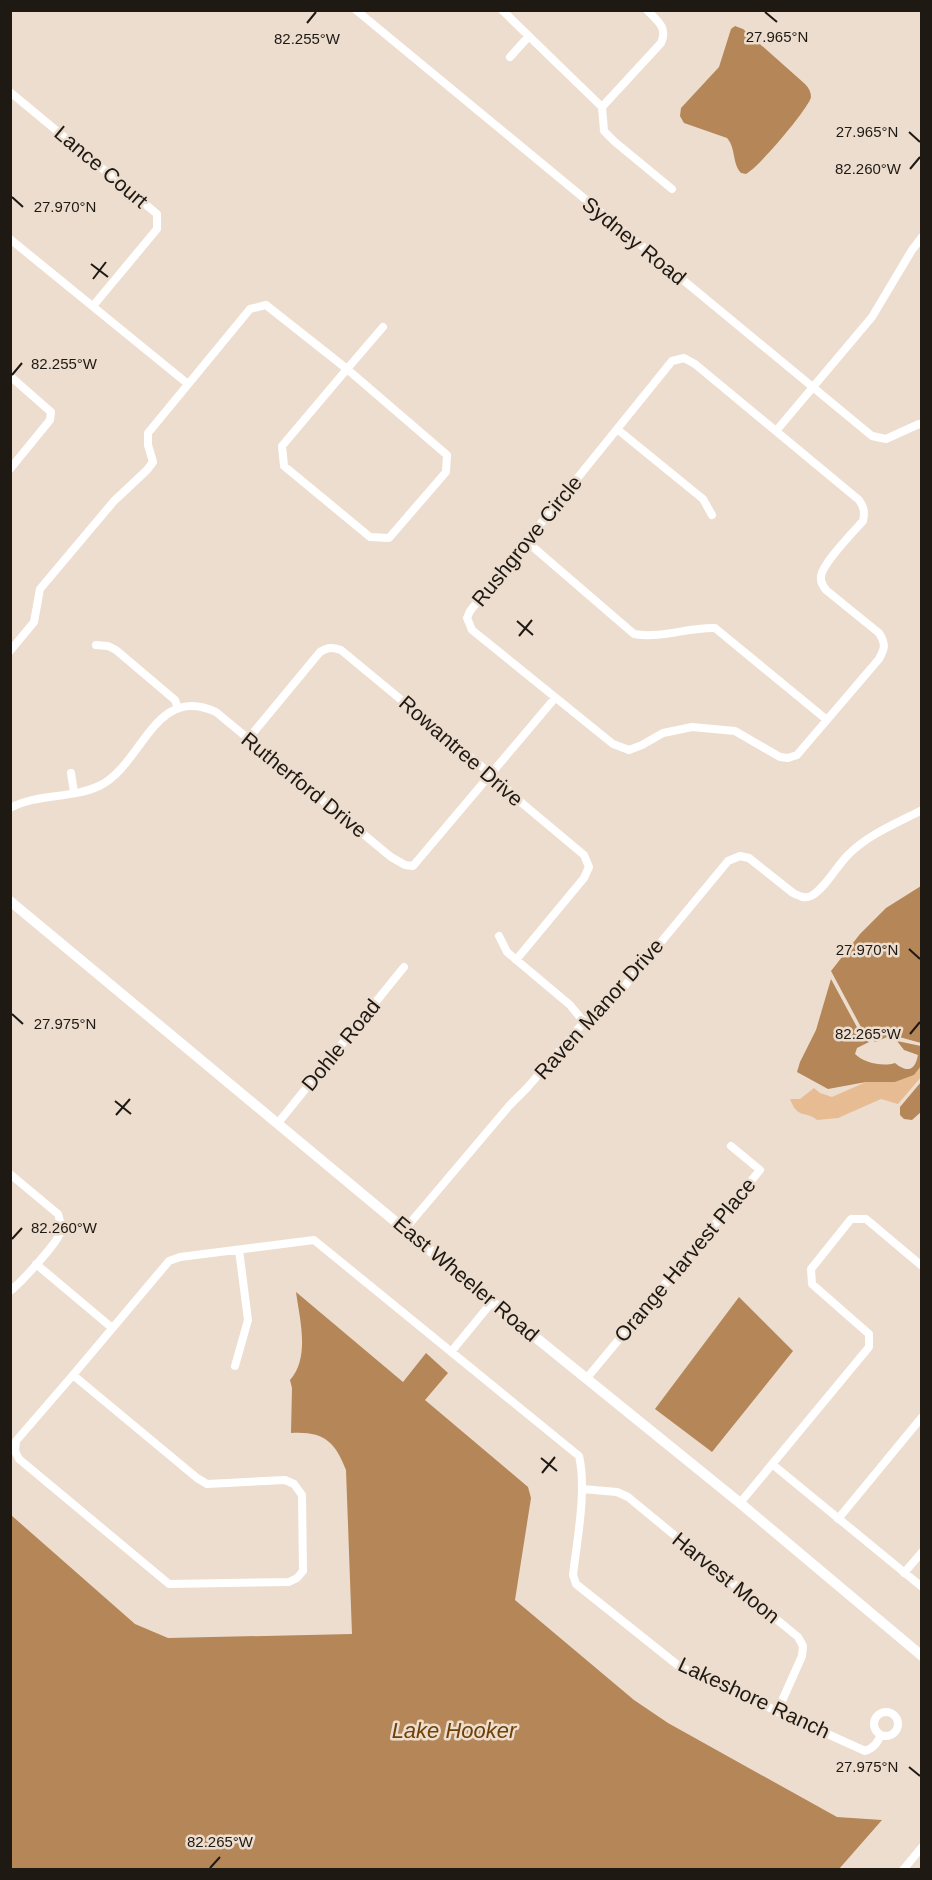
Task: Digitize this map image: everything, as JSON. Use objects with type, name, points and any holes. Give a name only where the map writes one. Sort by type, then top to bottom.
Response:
[{"type":"street","name":"Sydney Road","points":[[356,10],[645,251],[872,436],[886,439],[921,425]]},
{"type":"street","points":[[502,10],[602,107],[604,131],[672,189]]},
{"type":"street","points":[[602,107],[661,44],[665,36],[662,24],[647,10]]},
{"type":"street","points":[[510,57],[529,36]]},
{"type":"street","name":"Lance Court","points":[[10,92],[157,214],[157,230],[93,306]]},
{"type":"street","points":[[776,431],[872,317],[921,237]]},
{"type":"street","points":[[10,239],[188,384]]},
{"type":"street","points":[[10,651],[34,621],[40,589],[114,501],[153,462],[147,438],[150,430],[250,309],[266,305],[347,369],[447,455],[446,472],[389,538],[370,537],[284,466],[282,446],[347,369],[383,327]]},
{"type":"street","name":"Rushgrove Circle","points":[[684,358],[695,364],[776,431],[859,500],[863,506],[863,521],[824,567],[820,577],[821,584],[879,633],[884,641],[885,649],[797,755],[788,758],[780,757],[735,731],[692,727],[663,733],[629,750],[613,744],[472,630],[467,618],[470,611],[672,361],[684,358]]},
{"type":"street","points":[[10,376],[51,412],[50,420],[10,470]]},
{"type":"street","points":[[617,429],[703,499],[712,515]]},
{"type":"street","points":[[526,541],[634,634],[646,636],[699,627],[715,628],[827,720]]},
{"type":"street","points":[[10,808],[30,800],[97,787],[111,779],[158,722],[168,712],[178,708],[175,700],[116,650],[108,646],[96,645]]},
{"type":"street","name":"Rowantree Drive","points":[[248,740],[320,652],[333,647],[341,650],[492,775],[584,855],[589,867],[584,878],[516,960]]},
{"type":"street","name":"Rutherford Drive","points":[[178,708],[189,705],[205,707],[216,712],[391,857],[405,865],[413,866],[555,698]]},
{"type":"street","points":[[71,773],[74,792]]},
{"type":"street","name":"Raven Manor Drive","points":[[405,1229],[584,1022],[609,1005],[728,861],[740,856],[749,858],[793,893],[801,897],[809,897],[816,892],[849,853],[870,837],[921,810]]},
{"type":"street","name":"East Wheeler Road","points":[[10,902],[492,1302],[740,1503],[921,1656]]},
{"type":"street","points":[[499,936],[507,952],[570,1005],[584,1022]]},
{"type":"street","name":"Dohle Road","points":[[278,1124],[404,967]]},
{"type":"street","name":"Orange Harvest Place","points":[[586,1378],[760,1170],[731,1146]]},
{"type":"street","points":[[10,1174],[58,1214],[61,1224],[60,1234],[10,1292]]},
{"type":"street","points":[[740,1503],[869,1347],[869,1334],[812,1284],[811,1269],[851,1219],[866,1219],[921,1266]]},
{"type":"street","name":"Lakeshore Ranch","points":[[73,1375],[207,1484],[285,1480],[294,1484],[302,1495],[303,1571],[297,1578],[289,1582],[169,1584],[19,1459],[15,1450],[16,1441],[169,1261],[180,1257],[314,1240],[579,1456],[582,1489],[573,1575],[576,1584],[680,1666],[777,1712],[866,1750],[872,1749],[881,1735]]},
{"type":"street","points":[[235,1366],[248,1320],[239,1250]]},
{"type":"street","points":[[36,1264],[111,1327]]},
{"type":"street","points":[[451,1352],[492,1302]]},
{"type":"street","points":[[838,1519],[921,1417]]},
{"type":"street","points":[[772,1464],[921,1587]]},
{"type":"street","name":"Harvest Moon","points":[[582,1489],[617,1492],[628,1497],[798,1637],[802,1646],[802,1656],[777,1712]]},
{"type":"street","points":[[904,1573],[921,1552]]},
{"type":"street","points":[[903,1869],[921,1847]]},
{"type":"shaded area","points":[[921,1066],[921,1077],[898,1104],[881,1099],[838,1118],[817,1120],[796,1110],[790,1099],[800,1099],[814,1088],[832,1097],[866,1082],[895,1082],[914,1075]]},
{"type":"water","points":[[735,26],[743,29],[805,84],[811,95],[808,103],[784,136],[746,174],[741,173],[738,169],[732,146],[727,138],[684,123],[680,116],[681,108],[719,67],[731,29]]},
{"type":"water","points":[[921,886],[921,1043],[892,1035],[875,1042],[862,1029],[831,971],[860,934],[886,908]]},
{"type":"water","points":[[831,979],[859,1031],[869,1042],[857,1048],[855,1054],[863,1060],[874,1063],[885,1065],[895,1063],[910,1069],[915,1064],[918,1055],[904,1050],[897,1041],[921,1046],[921,1066],[914,1075],[895,1082],[866,1082],[828,1089],[797,1072],[816,1030]]},
{"type":"water","points":[[921,1082],[921,1112],[912,1120],[904,1119],[900,1115],[900,1107]]},
{"type":"water","name":"Lake Hooker","points":[[296,1292],[403,1382],[426,1353],[448,1373],[425,1400],[528,1487],[531,1498],[515,1600],[634,1700],[668,1723],[837,1817],[882,1820],[839,1869],[11,1869],[11,1515],[135,1624],[168,1638],[352,1634],[346,1470],[337,1452],[326,1440],[312,1434],[291,1433],[292,1388],[290,1380],[300,1361],[302,1350]]},
{"type":"water","points":[[739,1297],[793,1351],[712,1452],[655,1409]]}]
